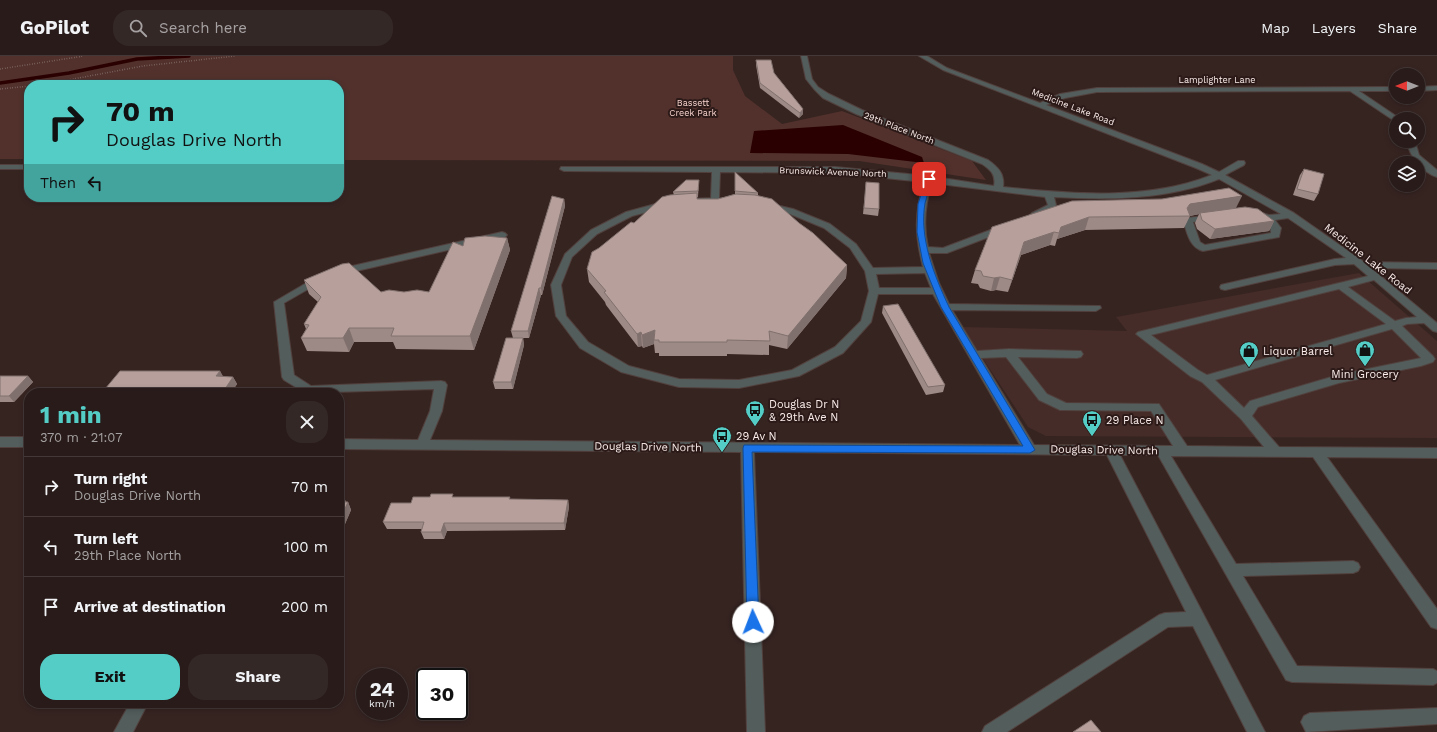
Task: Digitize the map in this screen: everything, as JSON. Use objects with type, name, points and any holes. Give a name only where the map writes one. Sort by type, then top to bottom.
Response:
[{"type":"street","name":"29th Place North","points":[[804,56],[809,79],[816,88],[826,96],[858,112],[985,162],[999,174],[1000,181],[998,189]]},
{"type":"street","name":"Medicine Lake Road","points":[[922,56],[945,69],[1219,175],[1267,200],[1358,263],[1437,329]]},
{"type":"street","points":[[1425,89],[1437,88]]},
{"type":"street","points":[[1351,89],[1389,115]]},
{"type":"street","name":"Lamplighter Lane","points":[[1040,105],[1063,96],[1097,90],[1389,89]]},
{"type":"street","points":[[1411,148],[1416,157],[1437,174]]},
{"type":"street","points":[[1219,175],[1241,163]]},
{"type":"street","points":[[0,167],[24,167]]},
{"type":"street","name":"Brunswick Avenue North","points":[[564,169],[857,171],[1048,195],[1113,196],[1148,193],[1179,188],[1219,175]]},
{"type":"street","points":[[715,200],[716,169]]},
{"type":"street","points":[[929,179],[922,204],[920,232],[937,291],[1030,450]]},
{"type":"street","points":[[1027,218],[1051,207],[1052,205],[1048,195]]},
{"type":"street","points":[[715,200],[755,202],[793,212],[827,226],[853,246],[870,271],[874,291],[866,322],[839,350],[795,372],[739,384],[679,383],[624,369],[584,345],[561,316],[556,285],[568,256],[594,232],[629,214],[670,203],[715,200]]},
{"type":"street","points":[[1248,213],[1269,218],[1290,215]]},
{"type":"street","points":[[1225,215],[1188,220],[1196,243],[1203,248],[1276,235],[1276,228],[1269,218]]},
{"type":"street","points":[[924,250],[944,251],[1013,224]]},
{"type":"street","points":[[304,388],[288,377],[279,302],[323,276],[502,235]]},
{"type":"street","points":[[1225,287],[1335,262],[1437,266]]},
{"type":"street","points":[[870,271],[930,270]]},
{"type":"street","points":[[1276,452],[1245,416],[1206,379],[1194,373],[1142,334],[1375,277]]},
{"type":"street","points":[[1245,416],[1254,404],[1338,379],[1417,363],[1429,359],[1394,325],[1341,286]]},
{"type":"street","points":[[874,291],[937,291]]},
{"type":"street","points":[[945,307],[1096,308]]},
{"type":"street","points":[[1206,379],[1406,321],[1427,320]]},
{"type":"street","points":[[974,355],[1009,353],[1077,354]]},
{"type":"street","points":[[1009,353],[1043,397],[1064,407],[1155,407],[1183,451]]},
{"type":"street","points":[[344,389],[441,385],[436,411],[422,445]]},
{"type":"street","points":[[0,442],[24,442]]},
{"type":"street","name":"Douglas Drive North","points":[[344,444],[1437,453]]},
{"type":"street","points":[[747,448],[756,732]]},
{"type":"street","points":[[1111,450],[1256,732]]},
{"type":"street","points":[[1162,451],[1292,674],[1433,677]]},
{"type":"street","points":[[1317,452],[1430,603],[1437,622]]},
{"type":"street","points":[[1231,570],[1353,567]]},
{"type":"street","points":[[991,732],[1165,620],[1197,619]]},
{"type":"street","points":[[123,732],[136,708]]},
{"type":"street","points":[[1315,732],[1310,722],[1437,716]]},
{"type":"path","points":[[0,69],[84,56]]},
{"type":"path","points":[[68,80],[143,66],[235,56]]},
{"type":"path","points":[[0,89],[24,87]]},
{"type":"shaded area","points":[[843,125],[922,157],[924,163],[848,154],[750,153],[754,131]]},
{"type":"shaded area","points":[[1359,273],[1437,341],[1437,438],[1046,436],[1028,427],[962,327],[1127,331],[1116,317]]},
{"type":"green space","name":"Bassett Creek Park","points":[[0,56],[733,56],[733,70],[745,96],[782,124],[842,111],[972,161],[986,180],[859,161],[344,160],[344,80],[24,80],[24,159],[0,159]]},
{"type":"building","points":[[756,60],[771,60],[774,73],[803,109],[800,113],[760,83]]},
{"type":"building","points":[[1304,169],[1324,174],[1318,194],[1297,189]]},
{"type":"building","points":[[735,172],[758,193],[735,191]]},
{"type":"building","points":[[686,180],[699,180],[698,191],[673,192]]},
{"type":"building","points":[[866,182],[879,183],[879,209],[864,208]]},
{"type":"building","points":[[1229,188],[1242,196],[1190,204],[1187,208],[1190,216],[1089,217],[1061,227],[1059,233],[1054,232],[1024,242],[1012,280],[1000,277],[994,278],[983,276],[981,271],[975,270],[992,227],[1072,201],[1162,199]]},
{"type":"building","points":[[697,193],[697,199],[718,199],[736,194],[755,195],[772,199],[799,223],[813,233],[847,265],[788,336],[769,331],[770,341],[727,340],[727,342],[659,342],[659,340],[654,340],[655,330],[642,335],[641,332],[637,334],[604,292],[606,291],[587,269],[592,252],[631,222],[634,223],[662,197]]},
{"type":"building","points":[[552,196],[564,199],[541,288],[539,288],[528,331],[511,331]]},
{"type":"building","points":[[1245,207],[1258,209],[1274,221],[1215,229],[1202,220],[1200,213]]},
{"type":"building","points":[[485,236],[507,238],[470,336],[391,336],[394,328],[349,328],[343,338],[301,338],[309,325],[304,324],[321,297],[304,280],[342,264],[349,263],[381,292],[389,290],[404,292],[417,290],[429,292],[453,242],[463,246],[465,238]]},
{"type":"building","points":[[898,304],[945,385],[928,387],[883,306]]},
{"type":"building","points":[[506,338],[523,338],[511,382],[493,382]]},
{"type":"building","points":[[120,371],[220,371],[216,376],[233,377],[226,388],[106,388]]},
{"type":"building","points":[[0,376],[28,376],[9,396],[0,396]]},
{"type":"building","points":[[431,494],[453,494],[452,497],[510,497],[509,499],[568,500],[564,523],[444,523],[441,532],[421,532],[424,522],[383,522],[391,503],[411,503],[413,497],[430,497]]},
{"type":"building","points":[[344,501],[348,502],[344,511]]},
{"type":"building","points":[[1091,720],[1101,732],[1073,732]]},
{"type":"waterway","points":[[0,83],[69,73],[137,59],[189,56]]},
{"type":"place","name":"Mini Grocery","points":[[1365,367]]},
{"type":"place","name":"Liquor Barrel","points":[[1249,368]]},
{"type":"place","name":"Douglas Dr N & 29th Ave N","points":[[755,427]]},
{"type":"place","name":"29 Place N","points":[[1092,437]]},
{"type":"place","name":"29 Av N","points":[[722,453]]},
{"type":"route","points":[[753,622],[747,448],[1030,450],[940,299],[937,291],[927,263],[920,232],[922,204],[929,179]]}]
